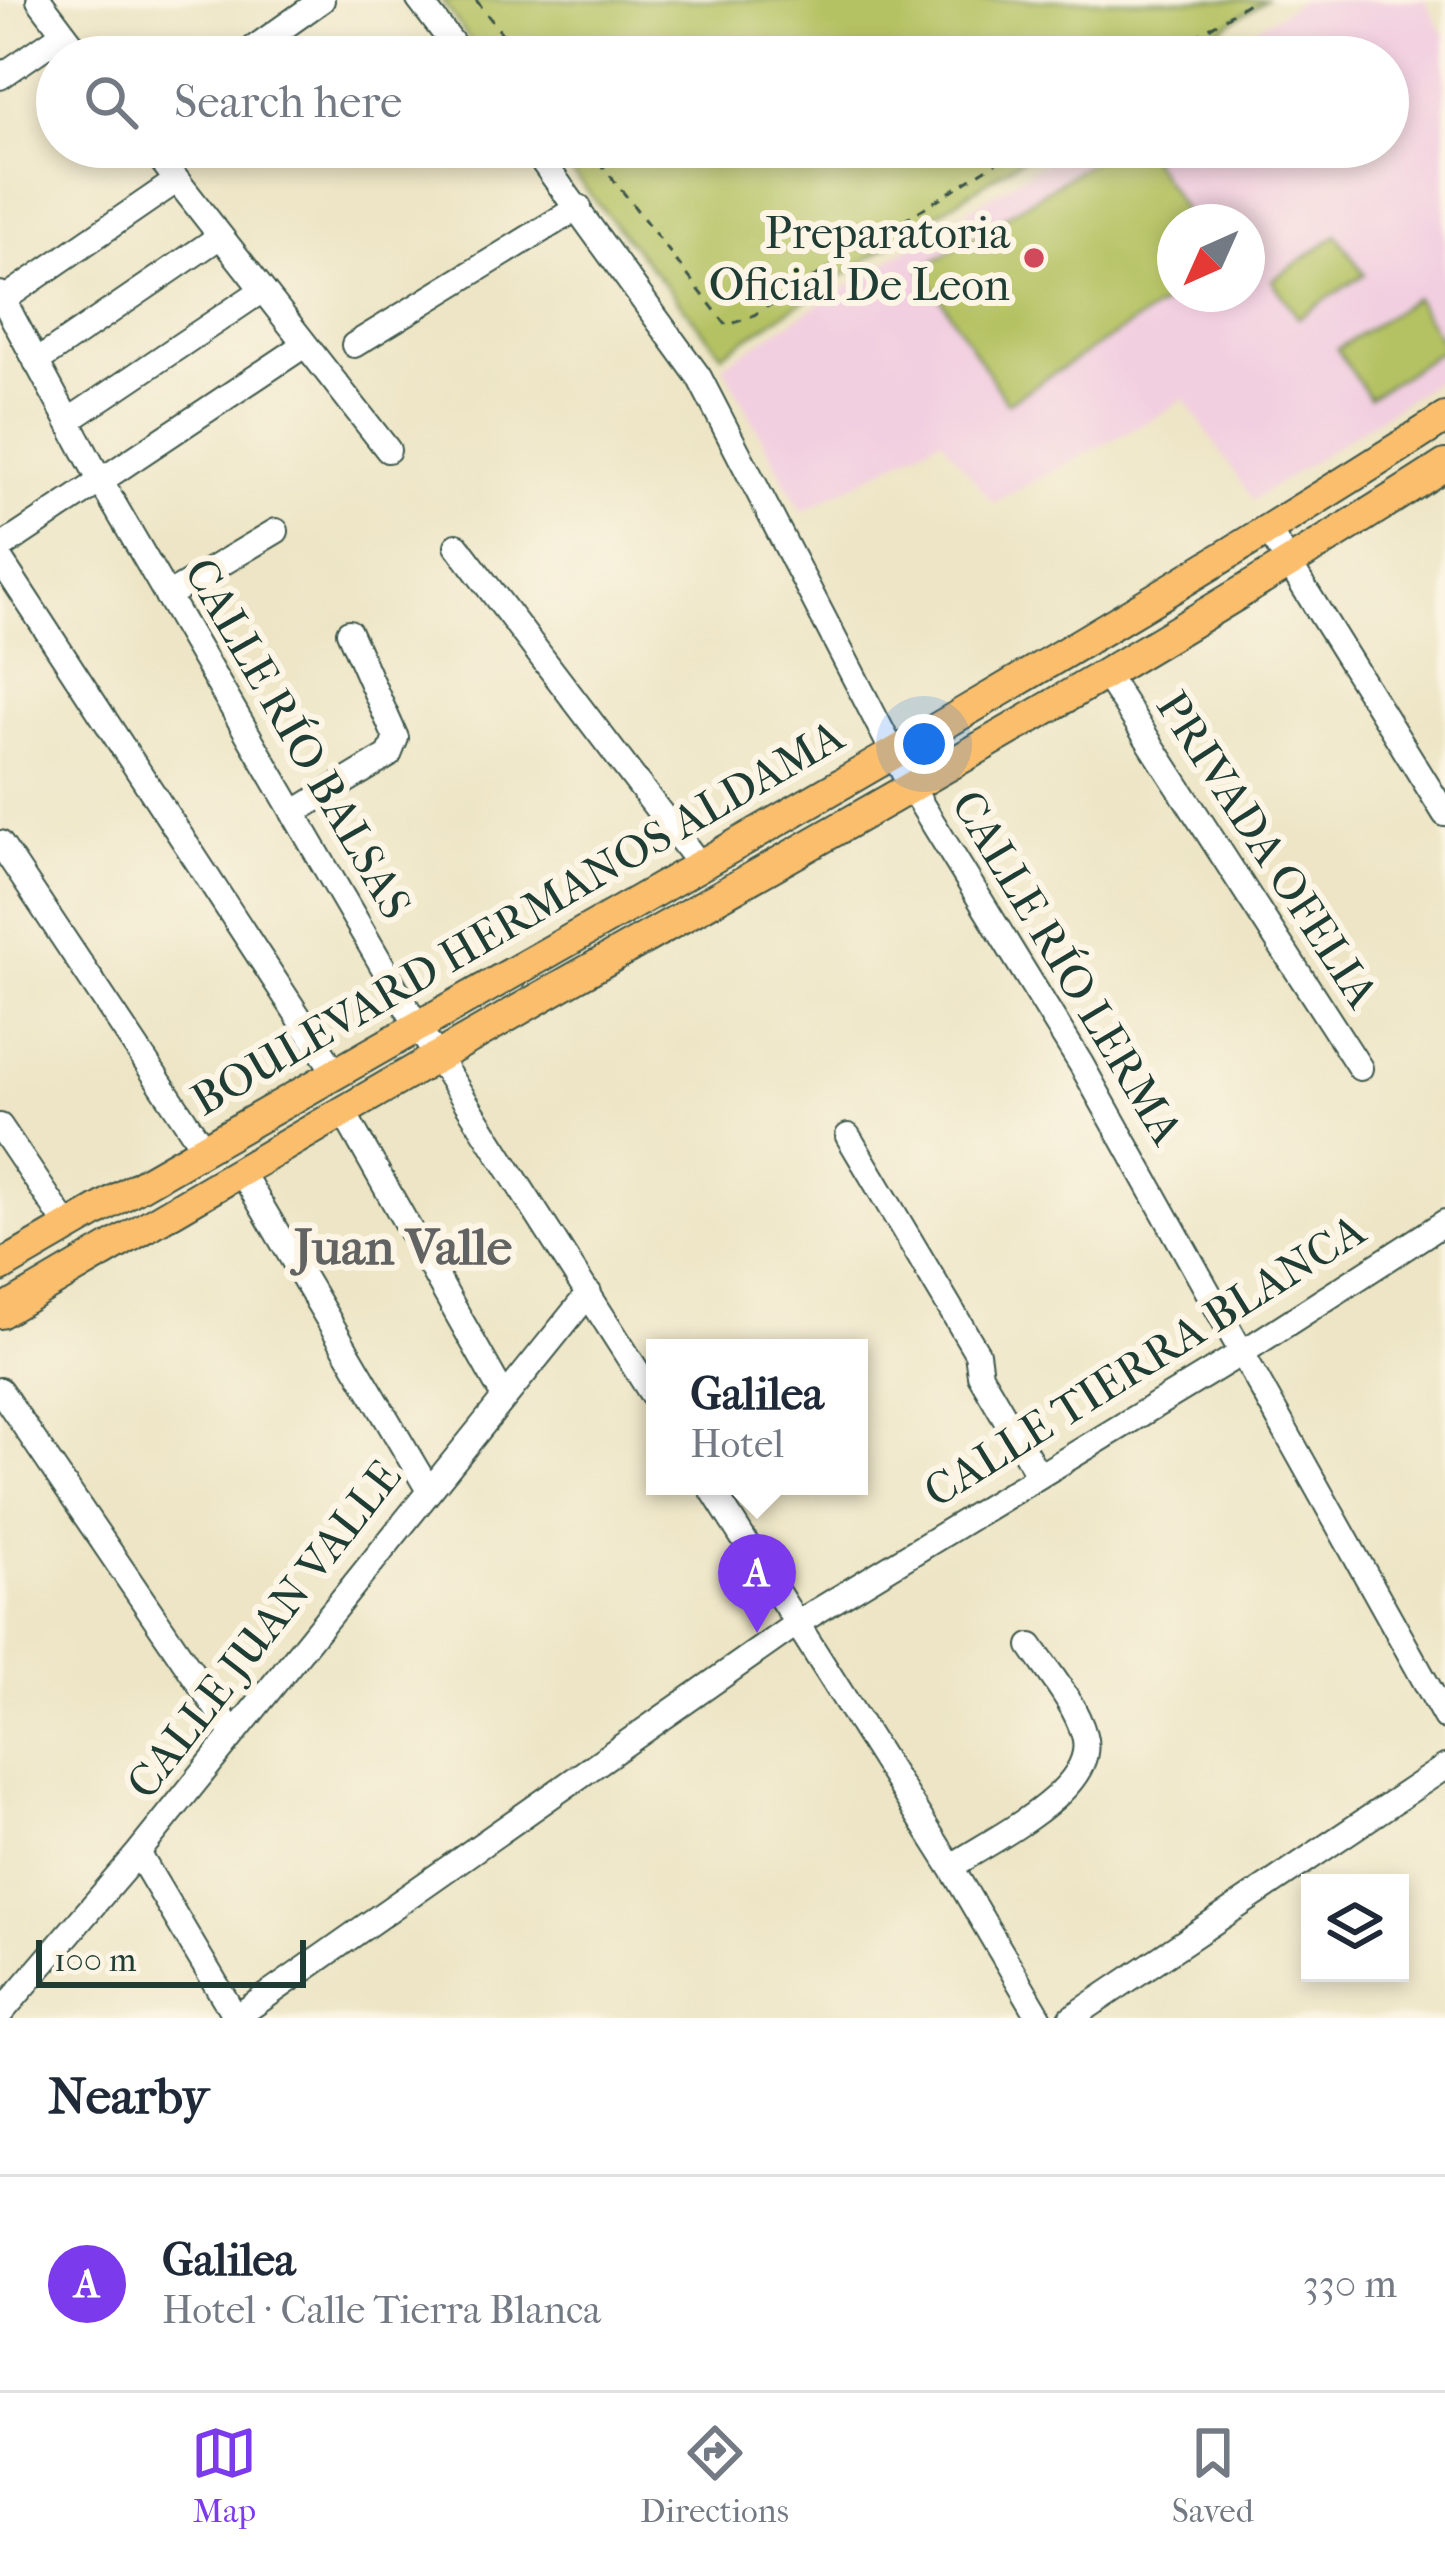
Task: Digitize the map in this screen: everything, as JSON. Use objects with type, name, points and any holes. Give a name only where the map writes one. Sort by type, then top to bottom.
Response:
[{"type":"main road","name":"BOULEVARD HERMANOS ALDAMA","points":[[0,1267],[895,752],[1269,532],[1445,418]]},
{"type":"main road","name":"BOULEVARD HERMANOS ALDAMA","points":[[0,1313],[913,789],[1442,473]]},
{"type":"street","points":[[39,0],[66,36]]},
{"type":"street","points":[[271,36],[322,0]]},
{"type":"street","points":[[418,0],[446,36]]},
{"type":"street","points":[[60,36],[64,33]]},
{"type":"street","points":[[0,77],[36,52]]},
{"type":"street","points":[[166,168],[388,450]]},
{"type":"street","name":"CALLE RÍO LERMA","points":[[548,168],[699,376],[913,789],[1081,1064],[1445,1717]]},
{"type":"street","points":[[1,299],[176,181]]},
{"type":"street","points":[[354,345],[579,208]]},
{"type":"street","points":[[36,362],[219,237]]},
{"type":"street","points":[[68,422],[260,291]]},
{"type":"street","name":"CALLE RÍO BALSAS","points":[[1,299],[101,482],[418,1027],[646,1385]]},
{"type":"street","points":[[0,548],[303,346]]},
{"type":"street","points":[[167,596],[276,531]]},
{"type":"street","points":[[1269,532],[1445,814]]},
{"type":"street","points":[[457,546],[700,865]]},
{"type":"street","points":[[0,560],[337,1074]]},
{"type":"street","points":[[293,812],[389,755],[394,747],[395,738],[349,632]]},
{"type":"street","name":"PRIVADA OFELIA","points":[[1106,674],[1360,1068]]},
{"type":"street","points":[[0,842],[204,1148]]},
{"type":"street","points":[[344,1113],[503,1395]]},
{"type":"street","points":[[0,1126],[68,1227]]},
{"type":"street","points":[[848,1136],[977,1353],[980,1375],[1039,1476]]},
{"type":"street","points":[[242,1173],[428,1489]]},
{"type":"street","name":"CALLE TIERRA BLANCA","points":[[235,2018],[796,1624],[1243,1352],[1445,1222]]},
{"type":"street","name":"CALLE JUAN VALLE","points":[[0,2014],[138,1853],[589,1293]]},
{"type":"street","points":[[0,1390],[233,1733]]},
{"type":"street","points":[[716,1495],[951,1867],[1040,2018]]},
{"type":"street","points":[[951,1867],[1040,1810],[1072,1782],[1085,1757],[1087,1745],[1076,1715],[1031,1646]]},
{"type":"street","points":[[1071,2018],[1445,1767]]},
{"type":"street","points":[[138,1853],[235,2018]]},
{"type":"path","points":[[476,0],[504,36]]},
{"type":"path","points":[[1197,36],[1253,0]]},
{"type":"path","points":[[604,168],[727,326],[754,315],[988,168]]},
{"type":"shaded area","name":"Preparatoria Oficial De Leon","points":[[1302,0],[1424,0],[1445,36],[1445,375],[1253,500],[1184,398],[993,503],[941,438],[802,512],[723,365],[1036,168],[1409,168],[1409,36],[1245,36]]},
{"type":"green space","points":[[441,0],[1265,0],[1209,36],[467,36]]},
{"type":"green space","points":[[568,168],[1008,168],[722,354]]},
{"type":"green space","points":[[1082,168],[1156,168],[1179,204],[1157,204],[1157,308],[1007,403],[922,269]]},
{"type":"green space","points":[[1337,235],[1364,274],[1298,318],[1272,280]]},
{"type":"green space","points":[[1415,298],[1445,348],[1369,398],[1337,349]]},
{"type":"place","name":"Preparatoria Oficial De Leon","points":[[1034,258]]},
{"type":"place","name":"Galilea","points":[[757,1633]]},
{"type":"district","name":"Juan Valle","points":[[403,1246]]}]
